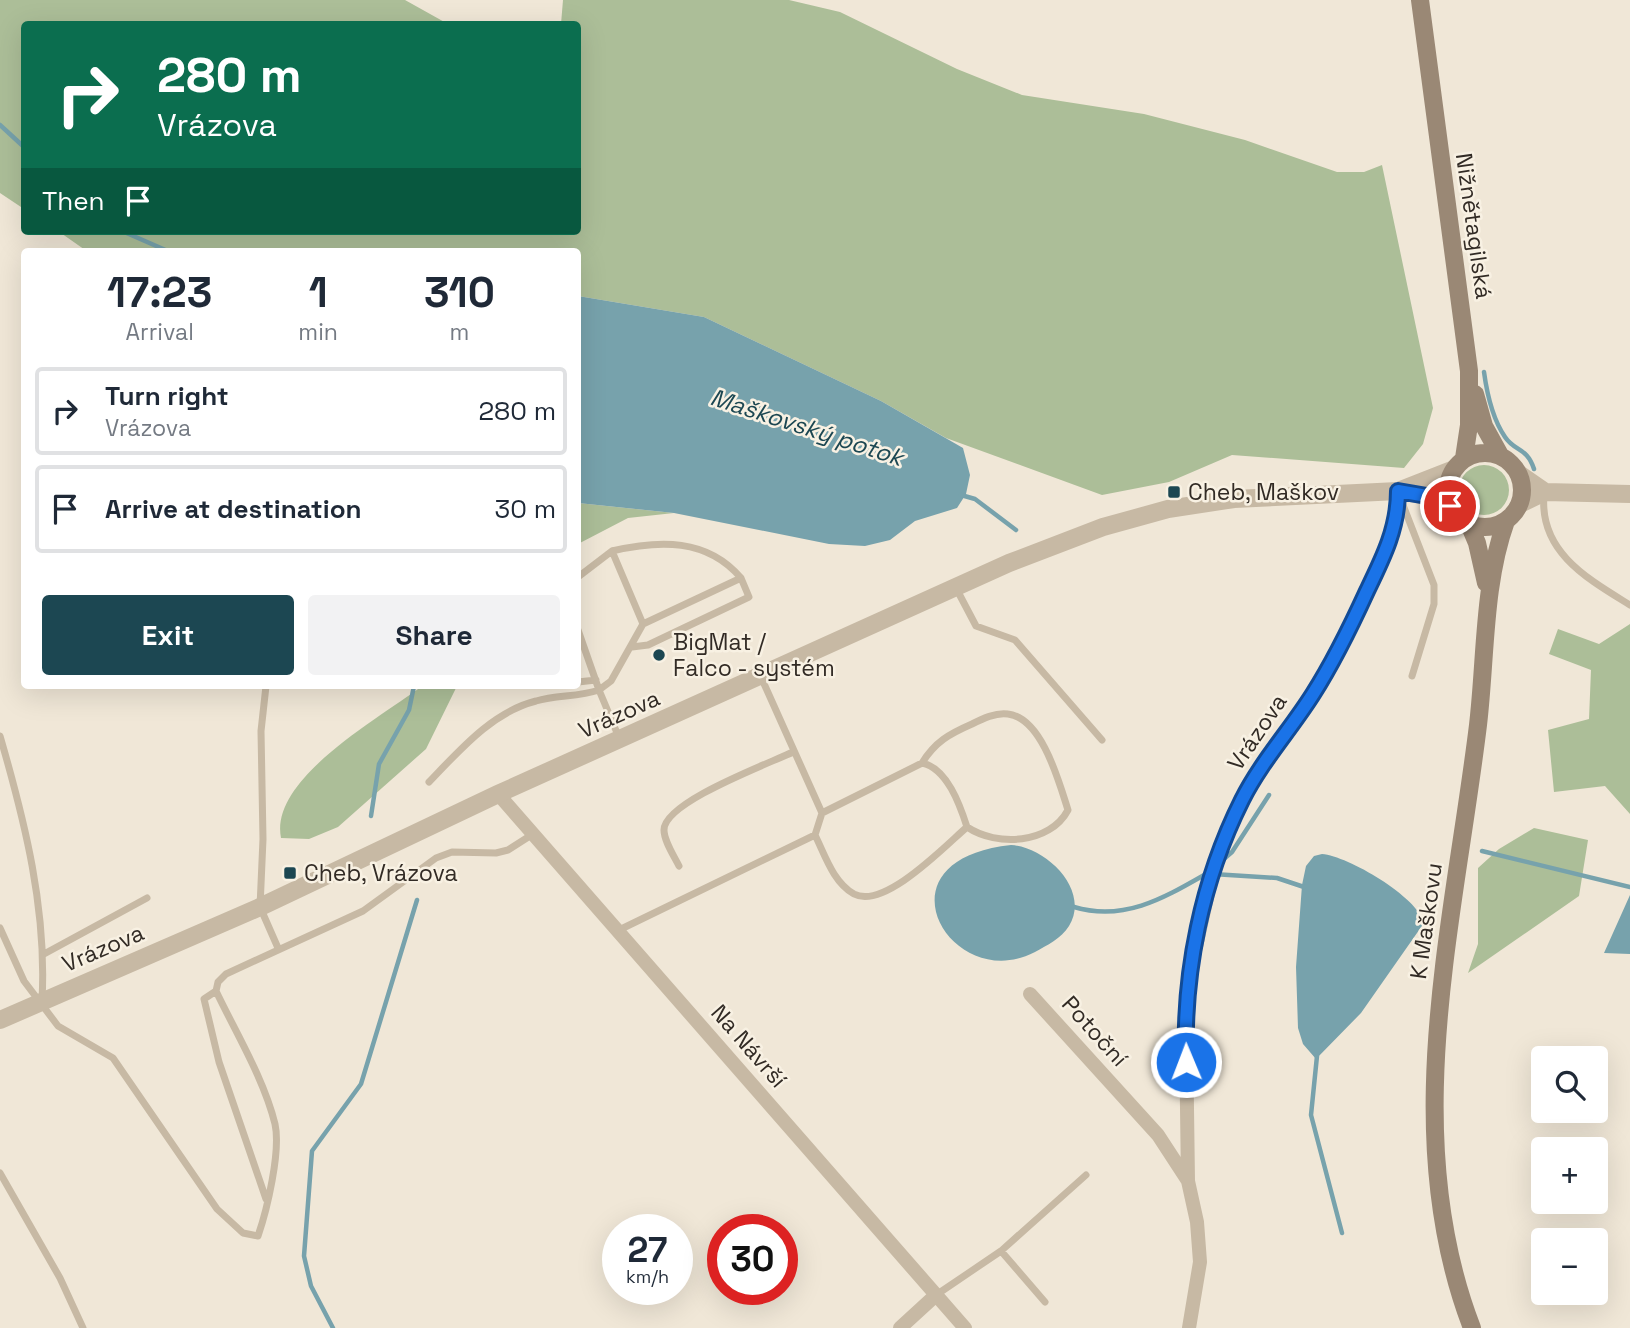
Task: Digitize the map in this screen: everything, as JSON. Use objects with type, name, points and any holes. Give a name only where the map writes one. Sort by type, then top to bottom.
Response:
[{"type":"main road","name":"Nižnětagilská","points":[[1420,0],[1469,370],[1469,425],[1458,464]]},
{"type":"main road","points":[[1469,370],[1484,426],[1500,455],[1519,474],[1522,494],[1520,504],[1506,520],[1488,527],[1469,524]]},
{"type":"main road","points":[[1489,601],[1477,543],[1469,524],[1450,506],[1447,494],[1458,464],[1488,452],[1500,455]]},
{"type":"main road","name":"K Maškovu","points":[[1472,1328],[1450,1251],[1442,1208],[1434,1096],[1439,1006],[1478,726],[1495,553],[1506,520]]},
{"type":"street","points":[[1398,491],[1458,464]]},
{"type":"street","points":[[1519,474],[1545,492]]},
{"type":"street","name":"Vrázova","points":[[1188,1181],[1186,1036],[1189,978],[1216,857],[1243,797],[1314,693],[1348,631],[1387,550],[1398,515],[1398,491]]},
{"type":"street","name":"Vrázova","points":[[0,1020],[260,907],[498,794],[956,587],[1080,536],[1168,509],[1234,499],[1398,491],[1427,496],[1450,506]]},
{"type":"street","points":[[1520,504],[1545,492],[1630,494]]},
{"type":"street","name":"Na Návrší","points":[[498,794],[965,1328]]},
{"type":"street","name":"Potoční","points":[[1030,994],[1158,1135],[1188,1181],[1197,1222],[1200,1262],[1189,1328]]},
{"type":"street","points":[[900,1328],[936,1295]]},
{"type":"lane","points":[[1398,491],[1434,585],[1434,604],[1412,676]]},
{"type":"lane","points":[[1545,492],[1544,520],[1573,569],[1630,605]]},
{"type":"lane","points":[[581,575],[612,551],[642,544],[680,544],[704,549],[721,558],[741,578],[749,597],[648,645],[632,647]]},
{"type":"lane","points":[[612,551],[643,624]]},
{"type":"lane","points":[[429,782],[476,734],[519,709],[539,700],[579,697],[599,690],[611,681],[643,624],[741,578]]},
{"type":"lane","points":[[956,587],[976,626],[1016,640],[1102,740]]},
{"type":"lane","points":[[581,638],[620,741]]},
{"type":"lane","points":[[760,676],[822,813],[815,835],[836,878],[855,895],[873,897],[905,881],[967,827]]},
{"type":"lane","points":[[581,682],[596,680]]},
{"type":"lane","points":[[266,689],[261,731],[263,839],[260,907],[278,948]]},
{"type":"lane","points":[[822,813],[922,763],[934,744],[985,718],[1008,714],[1029,723],[1053,765],[1068,810],[1061,824],[1045,834],[995,840],[967,827],[942,773],[933,765],[922,763]]},
{"type":"lane","points":[[0,736],[29,839],[44,954],[42,1001]]},
{"type":"lane","points":[[678,866],[664,831],[666,820],[681,804],[793,752]]},
{"type":"lane","points":[[0,928],[24,981],[42,1001],[58,1026],[69,1035],[113,1058],[178,1156],[231,1225],[243,1233],[258,1236],[267,1203],[276,1138],[275,1126],[266,1099],[216,991],[218,982],[226,974],[278,948],[363,911],[436,858],[452,852],[496,853],[508,850],[533,834]]},
{"type":"lane","points":[[617,931],[815,835]]},
{"type":"lane","points":[[44,954],[147,898]]},
{"type":"lane","points":[[216,991],[204,999],[219,1062],[267,1203]]},
{"type":"lane","points":[[0,1173],[60,1278],[83,1328]]},
{"type":"lane","points":[[936,1295],[1000,1251],[1086,1175]]},
{"type":"lane","points":[[1000,1251],[1045,1302]]},
{"type":"green space","points":[[0,0],[405,0],[443,21],[21,21],[21,207],[0,193]]},
{"type":"green space","points":[[563,0],[789,0],[840,12],[957,69],[1022,95],[1144,114],[1245,140],[1337,172],[1364,172],[1382,165],[1433,408],[1423,444],[1404,468],[1232,455],[1169,482],[1102,495],[946,438],[881,401],[704,317],[581,296],[581,248],[82,248],[64,235],[581,235],[581,21],[561,21]]},
{"type":"green space","points":[[1484,465],[1502,472],[1509,490],[1502,508],[1484,515],[1466,508],[1459,490],[1466,472]]},
{"type":"green space","points":[[581,503],[674,513],[628,518],[581,542]]},
{"type":"green space","points":[[1630,624],[1630,814],[1605,786],[1554,792],[1548,730],[1589,719],[1591,670],[1549,654],[1558,629],[1599,644]]},
{"type":"green space","points":[[418,689],[456,689],[426,749],[338,827],[309,839],[281,838],[282,816],[292,793],[332,751]]},
{"type":"green space","points":[[1534,828],[1588,840],[1579,896],[1468,973],[1478,944],[1478,868],[1499,849]]},
{"type":"water","points":[[581,296],[704,317],[881,401],[963,448],[970,475],[966,494],[957,508],[915,521],[890,540],[865,546],[829,544],[674,513],[581,503]]},
{"type":"water","points":[[1011,845],[1038,853],[1051,862],[1070,885],[1074,912],[1062,935],[1035,952],[1004,961],[976,956],[954,941],[939,921],[935,897],[944,874],[968,856]]},
{"type":"water","points":[[1322,854],[1348,862],[1396,890],[1419,913],[1424,923],[1361,1013],[1316,1059],[1303,1044],[1298,1028],[1296,967],[1302,885],[1306,866],[1314,856]]},
{"type":"water","points":[[1630,895],[1630,954],[1604,953]]},
{"type":"waterway","name":"Maškovský potok","points":[[0,125],[21,144]]},
{"type":"waterway","name":"Maškovský potok","points":[[131,235],[161,248]]},
{"type":"waterway","points":[[1484,372],[1491,406],[1500,430],[1509,442],[1528,457],[1534,469]]},
{"type":"waterway","name":"Maškovský potok","points":[[961,495],[975,499],[1016,530]]},
{"type":"waterway","points":[[371,816],[379,764],[409,710],[413,689]]},
{"type":"waterway","points":[[1218,864],[1232,852],[1269,795]]},
{"type":"waterway","name":"Maškovský potok","points":[[1482,851],[1630,887]]},
{"type":"waterway","points":[[1074,907],[1110,912],[1127,909],[1159,899],[1206,874]]},
{"type":"waterway","points":[[1213,874],[1277,878],[1304,887]]},
{"type":"waterway","points":[[333,1328],[311,1286],[304,1256],[312,1151],[361,1084],[417,900]]},
{"type":"waterway","points":[[1317,1056],[1311,1115],[1342,1233]]},
{"type":"place","name":"Cheb, Maškov","points":[[1174,492]]},
{"type":"place","name":"BigMat / Falco - systém","points":[[659,655]]},
{"type":"place","name":"Cheb, Vrázova","points":[[290,873]]},
{"type":"route","points":[[1186,1062],[1189,978],[1200,923],[1216,857],[1243,797],[1314,693],[1348,631],[1387,550],[1398,515],[1398,491],[1427,496],[1450,506]]}]
